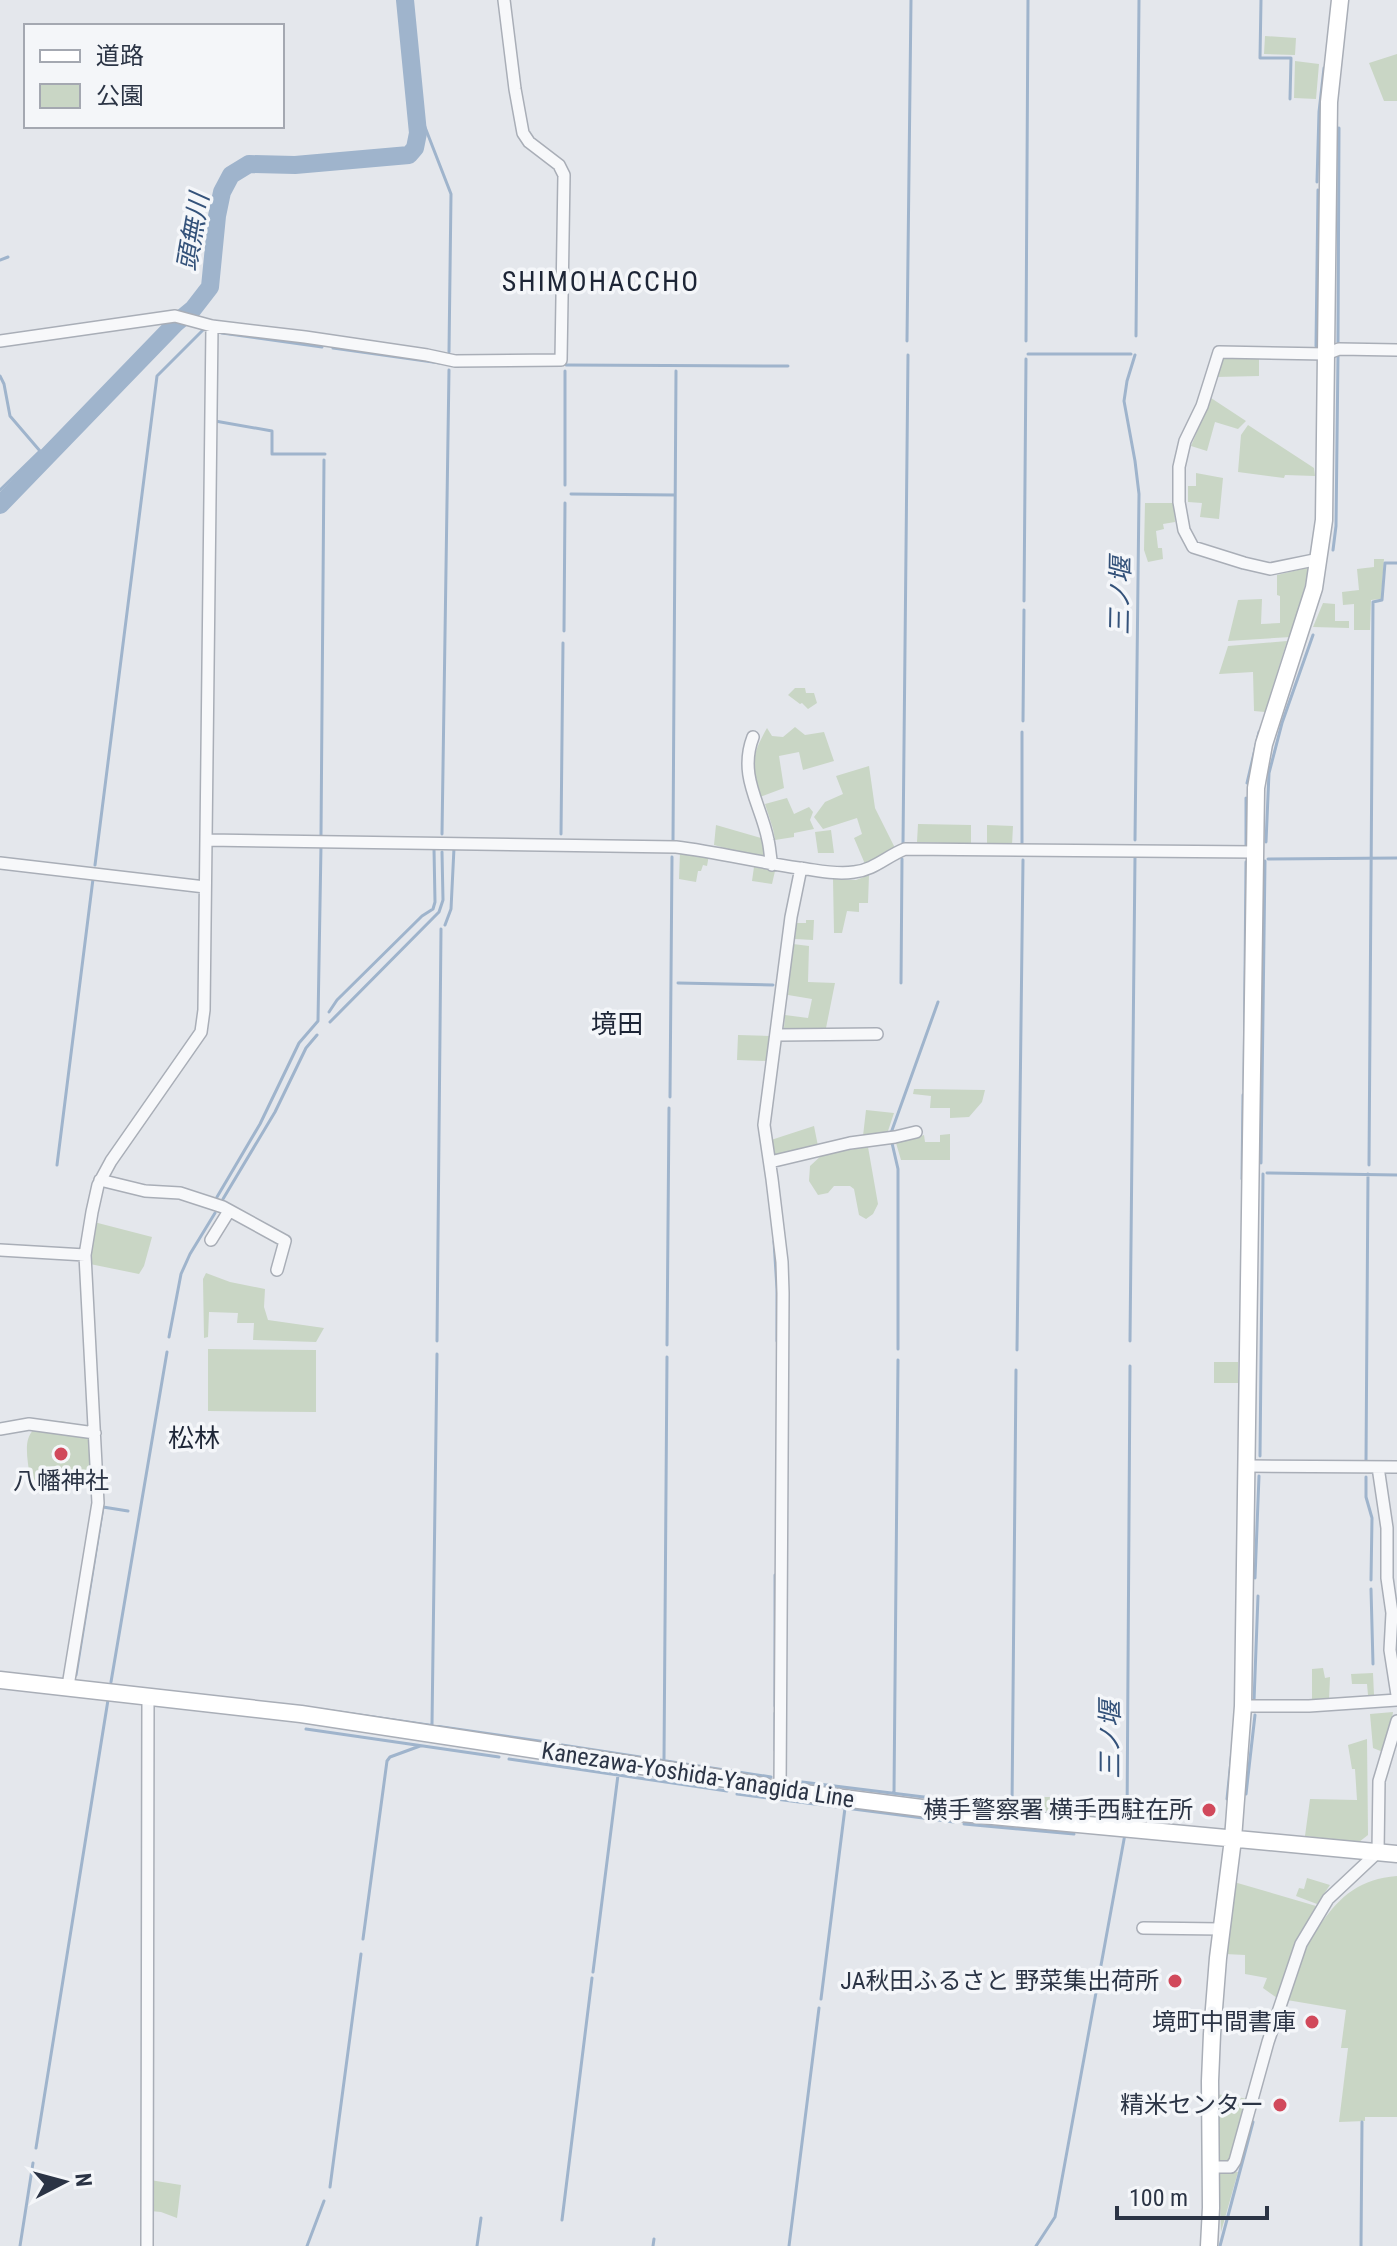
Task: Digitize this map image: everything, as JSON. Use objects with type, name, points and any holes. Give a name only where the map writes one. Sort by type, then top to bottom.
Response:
[{"type":"street","points":[[0,341],[175,316],[212,326],[455,361],[561,360],[564,175],[559,165],[529,142],[523,133],[504,0]]},
{"type":"street","points":[[1209,2246],[1211,2065],[1243,1706],[1256,788],[1264,744],[1314,588],[1324,520],[1329,102],[1340,0]]},
{"type":"street","points":[[68,1686],[98,1503],[85,1255],[92,1212],[100,1180],[201,1032],[204,1010],[212,326]]},
{"type":"street","points":[[1319,559],[1270,569],[1193,547],[1184,530],[1179,502],[1179,467],[1185,441],[1202,406],[1219,352],[1326,354],[1339,349],[1397,350]]},
{"type":"street","points":[[753,737],[748,749],[750,782],[768,838],[772,865]]},
{"type":"street","points":[[207,840],[676,847],[818,872],[856,872],[875,866],[905,849],[1255,852]]},
{"type":"street","points":[[0,863],[205,887]]},
{"type":"street","points":[[780,1790],[783,1293],[782,1262],[764,1125],[791,917],[801,868]]},
{"type":"street","points":[[777,1035],[877,1034]]},
{"type":"street","points":[[770,1162],[823,1148],[916,1132]]},
{"type":"street","points":[[100,1180],[145,1191],[180,1193],[229,1211],[285,1241],[277,1270]]},
{"type":"street","points":[[211,1240],[229,1211]]},
{"type":"street","points":[[0,1250],[85,1255]]},
{"type":"street","points":[[0,1429],[29,1424],[95,1433]]},
{"type":"street","points":[[1248,1466],[1397,1467]]},
{"type":"street","points":[[1243,1706],[1309,1706],[1397,1698],[1390,1650],[1389,1542],[1378,1467]]},
{"type":"street","name":"Kanezawa-Yoshida-Yanagida Line","points":[[0,1680],[309,1715],[733,1780],[780,1790],[961,1813],[1397,1854]]},
{"type":"street","points":[[147,2246],[148,1696]]},
{"type":"street","points":[[1211,2167],[1231,2167],[1235,2161],[1268,2042],[1301,1944],[1328,1899],[1378,1852],[1379,1781],[1397,1721]]},
{"type":"street","points":[[1143,1928],[1221,1929]]},
{"type":"green space","points":[[1265,36],[1296,38],[1295,55],[1264,54]]},
{"type":"green space","points":[[1397,54],[1397,101],[1384,101],[1369,63]]},
{"type":"green space","points":[[1295,61],[1319,64],[1316,99],[1294,98]]},
{"type":"green space","points":[[1224,357],[1259,358],[1259,376],[1215,377]]},
{"type":"green space","points":[[1211,398],[1246,421],[1238,429],[1215,422],[1207,451],[1191,446]]},
{"type":"green space","points":[[1248,425],[1314,468],[1315,476],[1285,475],[1284,478],[1238,472],[1241,435]]},
{"type":"green space","points":[[1196,473],[1223,478],[1219,519],[1200,517],[1202,503],[1188,502],[1188,486],[1196,486]]},
{"type":"green space","points":[[1145,503],[1174,503],[1175,522],[1163,524],[1164,529],[1156,531],[1163,559],[1148,562],[1144,550]]},
{"type":"green space","points":[[1374,559],[1384,559],[1381,599],[1371,600],[1370,630],[1354,630],[1354,604],[1343,605],[1342,592],[1359,590],[1357,569],[1374,567]]},
{"type":"green space","points":[[1310,567],[1291,637],[1228,641],[1238,600],[1262,599],[1261,624],[1280,623],[1277,575]]},
{"type":"green space","points":[[1323,603],[1335,604],[1335,621],[1349,621],[1349,628],[1313,627]]},
{"type":"green space","points":[[1287,641],[1265,712],[1254,711],[1253,672],[1219,674],[1228,646]]},
{"type":"green space","points":[[795,688],[805,688],[806,693],[814,693],[817,703],[808,709],[800,704],[788,695]]},
{"type":"green space","points":[[795,727],[805,735],[824,732],[834,761],[803,770],[799,752],[779,756],[784,788],[760,797],[754,761],[761,738],[767,728],[772,736],[783,737]]},
{"type":"green space","points":[[869,766],[875,808],[895,848],[865,864],[854,838],[862,834],[857,818],[823,829],[814,817],[825,802],[843,794],[836,776]]},
{"type":"green space","points":[[787,798],[794,814],[809,807],[813,812],[810,820],[814,829],[775,840],[765,804]]},
{"type":"green space","points":[[918,824],[971,825],[971,844],[917,842]]},
{"type":"green space","points":[[716,825],[761,838],[765,859],[714,845]]},
{"type":"green space","points":[[987,825],[1013,826],[1012,845],[987,844]]},
{"type":"green space","points":[[831,830],[834,853],[818,853],[815,832]]},
{"type":"green space","points":[[680,852],[709,855],[707,866],[703,865],[698,871],[696,882],[679,879]]},
{"type":"green space","points":[[754,867],[775,871],[772,884],[752,881]]},
{"type":"green space","points":[[869,875],[868,903],[859,903],[859,912],[847,911],[842,933],[834,933],[833,879],[856,880]]},
{"type":"green space","points":[[806,920],[814,920],[813,940],[795,939],[796,923],[806,923]]},
{"type":"green space","points":[[793,944],[809,946],[808,982],[835,983],[826,1028],[784,1028],[785,1015],[808,1018],[812,999],[788,995]]},
{"type":"green space","points":[[738,1035],[770,1036],[766,1061],[737,1060]]},
{"type":"green space","points":[[914,1089],[985,1090],[982,1102],[969,1117],[950,1118],[950,1108],[930,1108],[931,1096],[913,1094]]},
{"type":"green space","points":[[866,1110],[894,1113],[887,1134],[863,1136]]},
{"type":"green space","points":[[814,1126],[818,1146],[774,1158],[771,1140]]},
{"type":"green space","points":[[950,1134],[950,1160],[901,1160],[896,1143],[924,1135],[925,1142],[940,1142],[940,1135]]},
{"type":"green space","points":[[868,1147],[878,1204],[866,1219],[859,1215],[854,1189],[850,1186],[834,1186],[828,1193],[818,1195],[809,1181],[810,1166],[823,1154]]},
{"type":"green space","points":[[94,1222],[152,1237],[139,1274],[90,1264]]},
{"type":"green space","points":[[206,1273],[230,1282],[265,1289],[264,1307],[268,1320],[324,1328],[316,1342],[253,1340],[254,1323],[237,1323],[238,1313],[209,1312],[208,1337],[204,1338],[203,1279]]},
{"type":"green space","points":[[208,1349],[316,1350],[316,1412],[208,1411]]},
{"type":"green space","points":[[1214,1362],[1238,1362],[1238,1383],[1214,1383]]},
{"type":"green space","points":[[61,1421],[81,1425],[94,1442],[91,1464],[82,1476],[60,1485],[40,1484],[30,1477],[27,1455],[29,1438],[39,1426]]},
{"type":"green space","points":[[1323,1668],[1325,1678],[1330,1677],[1329,1700],[1312,1701],[1312,1669]]},
{"type":"green space","points":[[1373,1673],[1374,1695],[1368,1695],[1367,1684],[1352,1684],[1351,1674]]},
{"type":"green space","points":[[1393,1712],[1383,1752],[1373,1748],[1370,1714]]},
{"type":"green space","points":[[1367,1739],[1368,1835],[1359,1842],[1305,1836],[1310,1799],[1357,1800],[1355,1769],[1352,1769],[1348,1745]]},
{"type":"green space","points":[[1015,1797],[1094,1797],[1094,1816],[1015,1808]]},
{"type":"green space","points":[[1397,1876],[1397,2117],[1365,2117],[1365,2121],[1339,2122],[1348,2048],[1341,2048],[1346,2010],[1287,2000],[1305,1948],[1336,1905],[1362,1885]]},
{"type":"green space","points":[[1307,1878],[1330,1885],[1317,1904],[1296,1896],[1299,1888],[1304,1889]]},
{"type":"green space","points":[[1234,1882],[1316,1906],[1293,1948],[1277,1998],[1263,1988],[1267,1978],[1245,1974],[1245,1955],[1225,1954]]},
{"type":"green space","points":[[1216,2094],[1249,2099],[1231,2162],[1218,2160]]},
{"type":"green space","points":[[1238,2172],[1221,2232],[1219,2173]]},
{"type":"green space","points":[[150,2180],[181,2185],[177,2218],[150,2211]]},
{"type":"waterway","name":"頭無川","points":[[0,505],[193,309],[210,287],[217,216],[222,192],[231,175],[249,164],[295,165],[409,155],[415,148],[418,133],[405,0]]},
{"type":"waterway","points":[[907,341],[911,0]]},
{"type":"waterway","points":[[1026,341],[1028,0]]},
{"type":"waterway","name":"三ノ堰","points":[[1136,336],[1139,0]]},
{"type":"waterway","points":[[1261,0],[1260,58],[1291,58],[1290,99]]},
{"type":"waterway","points":[[1317,182],[1324,68]]},
{"type":"waterway","points":[[416,116],[423,122],[451,194],[449,352]]},
{"type":"waterway","points":[[1338,342],[1339,128]]},
{"type":"waterway","points":[[1316,346],[1318,190]]},
{"type":"waterway","points":[[0,260],[8,257]]},
{"type":"waterway","points":[[95,865],[157,376],[203,330]]},
{"type":"waterway","points":[[222,333],[322,347]]},
{"type":"waterway","points":[[333,348],[440,363]]},
{"type":"waterway","points":[[1028,354],[1131,354]]},
{"type":"waterway","points":[[903,844],[908,355]]},
{"type":"waterway","name":"三ノ堰","points":[[1135,355],[1124,401],[1139,494],[1135,840]]},
{"type":"waterway","points":[[1333,550],[1338,356]]},
{"type":"waterway","points":[[1024,601],[1026,359]]},
{"type":"waterway","points":[[566,365],[788,366]]},
{"type":"waterway","points":[[442,834],[449,370]]},
{"type":"waterway","points":[[565,371],[565,485]]},
{"type":"waterway","points":[[673,842],[676,371]]},
{"type":"waterway","points":[[0,376],[10,416],[40,451],[0,490]]},
{"type":"waterway","points":[[215,421],[272,431],[272,454],[325,454]]},
{"type":"waterway","points":[[321,835],[324,460]]},
{"type":"waterway","points":[[571,494],[675,495]]},
{"type":"waterway","points":[[564,631],[565,503]]},
{"type":"waterway","points":[[1369,1165],[1373,602],[1382,600],[1385,563],[1397,563]]},
{"type":"waterway","points":[[1023,721],[1024,610]]},
{"type":"waterway","points":[[1266,842],[1269,773],[1282,723],[1313,635]]},
{"type":"waterway","points":[[561,834],[563,643]]},
{"type":"waterway","points":[[1022,732],[1022,844]]},
{"type":"waterway","points":[[1247,783],[1259,732]]},
{"type":"waterway","points":[[1246,798],[1246,846]]},
{"type":"waterway","points":[[217,1197],[260,1124],[299,1043],[318,1021],[321,846]]},
{"type":"waterway","points":[[445,925],[451,909],[454,848]]},
{"type":"waterway","points":[[329,1012],[337,1000],[422,916],[433,909],[434,849]]},
{"type":"waterway","points":[[330,1022],[439,912],[443,900],[442,852]]},
{"type":"waterway","points":[[670,1097],[672,857]]},
{"type":"waterway","name":"三ノ堰","points":[[1130,1341],[1135,857]]},
{"type":"waterway","points":[[1268,859],[1397,858]]},
{"type":"waterway","points":[[901,983],[902,859]]},
{"type":"waterway","points":[[1017,1350],[1023,860]]},
{"type":"waterway","points":[[1261,1163],[1265,861]]},
{"type":"waterway","points":[[1244,1089],[1246,862]]},
{"type":"waterway","points":[[57,1165],[93,879]]},
{"type":"waterway","points":[[437,1341],[441,929]]},
{"type":"waterway","points":[[678,983],[773,985]]},
{"type":"waterway","points":[[891,1133],[938,1002]]},
{"type":"waterway","points":[[223,1199],[275,1112],[306,1048],[317,1035]]},
{"type":"waterway","points":[[1242,1179],[1243,1095]]},
{"type":"waterway","points":[[667,1345],[669,1108]]},
{"type":"waterway","points":[[892,1143],[898,1169],[898,1349]]},
{"type":"waterway","points":[[1267,1173],[1397,1175]]},
{"type":"waterway","points":[[1260,1456],[1263,1174]]},
{"type":"waterway","points":[[1366,1463],[1368,1174]]},
{"type":"waterway","points":[[169,1337],[181,1274],[215,1213]]},
{"type":"waterway","points":[[774,1241],[777,1341]]},
{"type":"waterway","points":[[111,1682],[167,1352]]},
{"type":"waterway","points":[[432,1725],[437,1354]]},
{"type":"waterway","points":[[664,1760],[667,1357]]},
{"type":"waterway","points":[[894,1793],[898,1360]]},
{"type":"waterway","name":"三ノ堰","points":[[1127,1823],[1130,1366]]},
{"type":"waterway","points":[[1012,1808],[1016,1370]]},
{"type":"waterway","points":[[1255,1578],[1259,1476]]},
{"type":"waterway","points":[[1366,1477],[1366,1497],[1372,1518],[1371,1580]]},
{"type":"waterway","points":[[76,1675],[103,1507],[128,1511]]},
{"type":"waterway","points":[[775,1575],[775,1706]]},
{"type":"waterway","points":[[1371,1589],[1373,1664]]},
{"type":"waterway","points":[[1254,1701],[1258,1596]]},
{"type":"waterway","points":[[36,2148],[108,1700]]},
{"type":"waterway","points":[[325,1710],[546,1742]]},
{"type":"waterway","points":[[775,1713],[775,1750]]},
{"type":"waterway","points":[[1246,1794],[1255,1715]]},
{"type":"waterway","points":[[306,1729],[499,1757]]},
{"type":"waterway","points":[[562,1745],[771,1777]]},
{"type":"waterway","points":[[363,1939],[387,1761],[390,1757],[420,1746]]},
{"type":"waterway","points":[[1227,1799],[1232,1751]]},
{"type":"waterway","points":[[509,1759],[727,1791]]},
{"type":"waterway","points":[[593,1972],[618,1775]]},
{"type":"waterway","points":[[794,1781],[1005,1807]]},
{"type":"waterway","points":[[737,1794],[954,1822]]},
{"type":"waterway","points":[[821,1999],[845,1808]]},
{"type":"waterway","points":[[964,1824],[1074,1834]]},
{"type":"waterway","name":"三ノ堰","points":[[1036,2246],[1055,2217],[1125,1834]]},
{"type":"waterway","points":[[330,2187],[361,1954]]},
{"type":"waterway","points":[[562,2220],[592,1978]]},
{"type":"waterway","points":[[789,2246],[819,2008]]},
{"type":"waterway","points":[[1220,2246],[1253,2122]]},
{"type":"waterway","points":[[1361,2246],[1362,2122]]},
{"type":"waterway","points":[[20,2246],[33,2163]]},
{"type":"waterway","points":[[307,2246],[324,2201]]},
{"type":"waterway","points":[[477,2246],[481,2218]]},
{"type":"waterway","points":[[653,2246],[654,2239]]},
{"type":"place","name":"八幡神社","points":[[61,1454]]},
{"type":"place","name":"横手警察署 横手西駐在所","points":[[1209,1810]]},
{"type":"place","name":"JA秋田ふるさと 野菜集出荷所","points":[[1175,1981]]},
{"type":"place","name":"境町中間書庫","points":[[1312,2022]]},
{"type":"place","name":"精米センター","points":[[1280,2105]]},
{"type":"district","name":"SHIMOHACCHO","points":[[601,281]]},
{"type":"district","name":"境田","points":[[617,1024]]},
{"type":"district","name":"松林","points":[[194,1438]]}]
